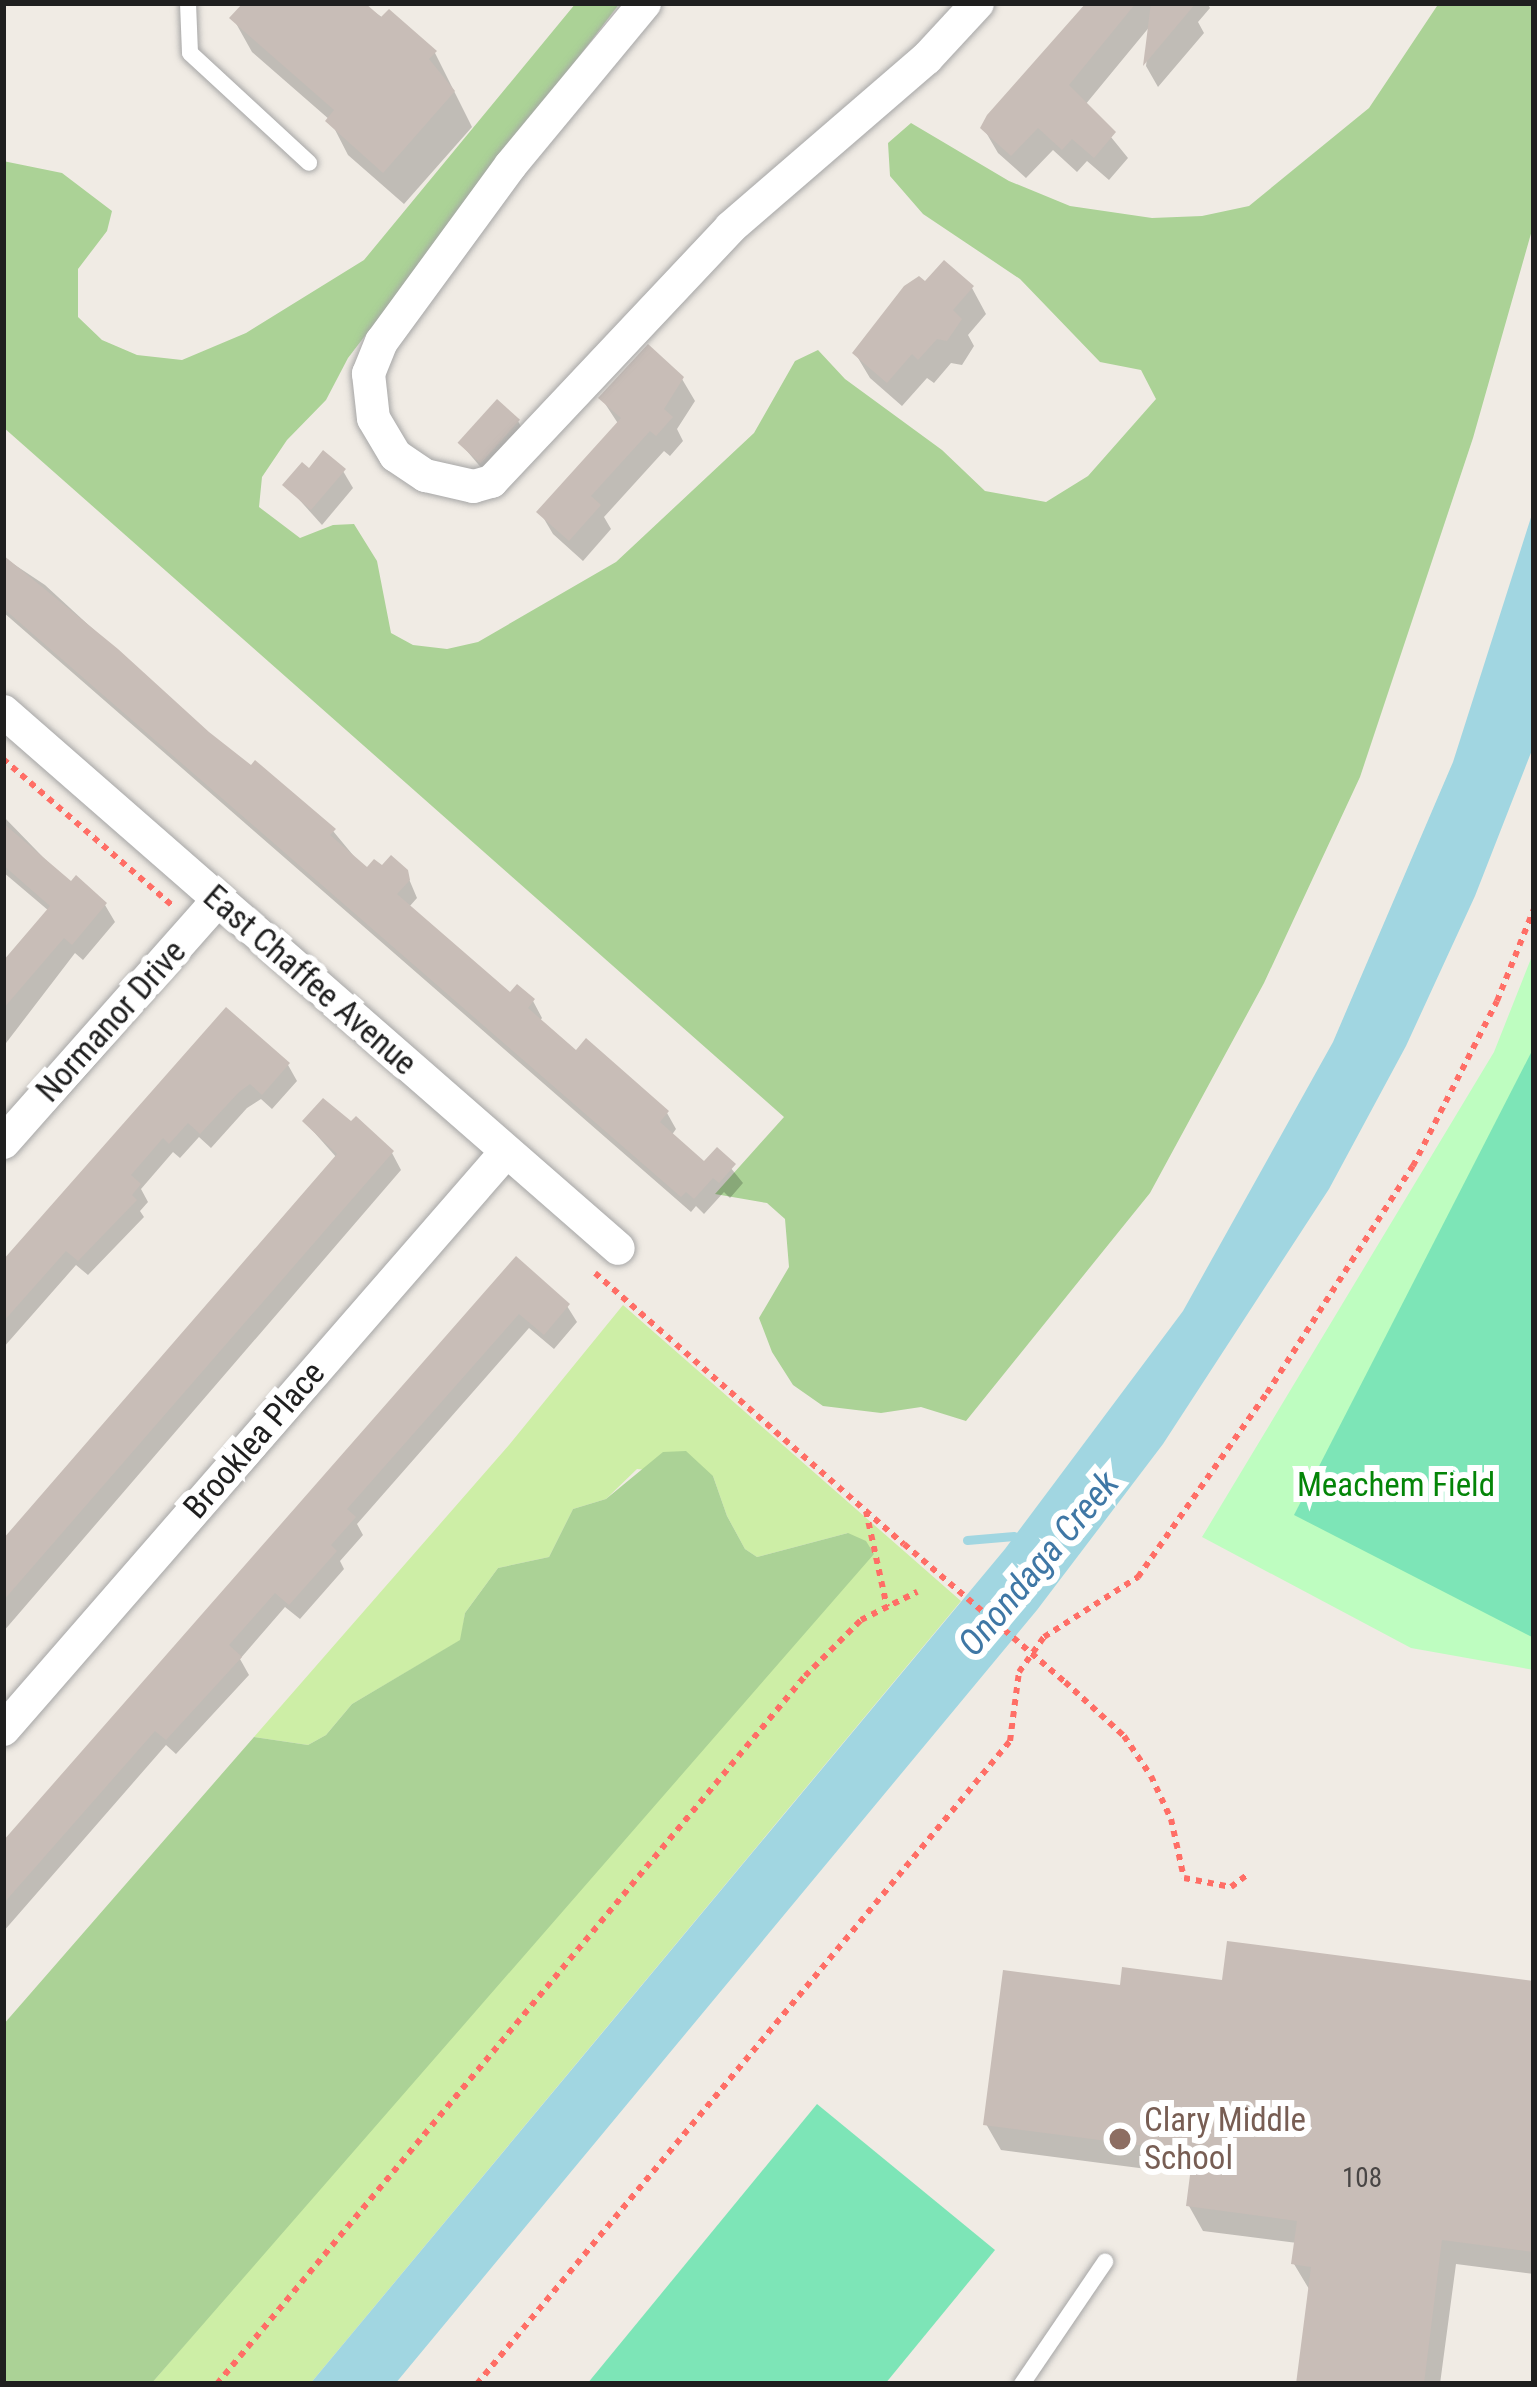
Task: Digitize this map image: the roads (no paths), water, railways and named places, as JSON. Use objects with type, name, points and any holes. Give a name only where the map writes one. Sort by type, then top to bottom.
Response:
[{"type":"street","points":[[644,3],[511,165],[381,340],[368,373],[373,418],[395,455],[424,475],[473,486],[491,481],[730,227],[926,58],[977,3]]},
{"type":"street","name":"East Chaffee Avenue","points":[[3,711],[618,1248]]},
{"type":"street","name":"Normanor Drive","points":[[3,1142],[218,899]]},
{"type":"street","name":"Brooklea Place","points":[[3,1729],[506,1151]]},
{"type":"lane","points":[[188,3],[190,53],[309,163]]},
{"type":"lane","points":[[1022,2384],[1105,2262]]},
{"type":"water","name":"Onondaga Creek","points":[[1534,508],[1534,745],[1475,896],[1406,1046],[1329,1189],[1163,1444],[1037,1610],[395,2384],[310,2384],[1005,1549],[1183,1311],[1333,1042],[1453,762]]},
{"type":"waterway","name":"Onondaga Creek","points":[[967,1540],[1014,1536]]},
{"type":"place","name":"Clary Middle School","points":[[1120,2139]]},
{"type":"park label","name":"Meachem Field","points":[[1396,1485]]}]
